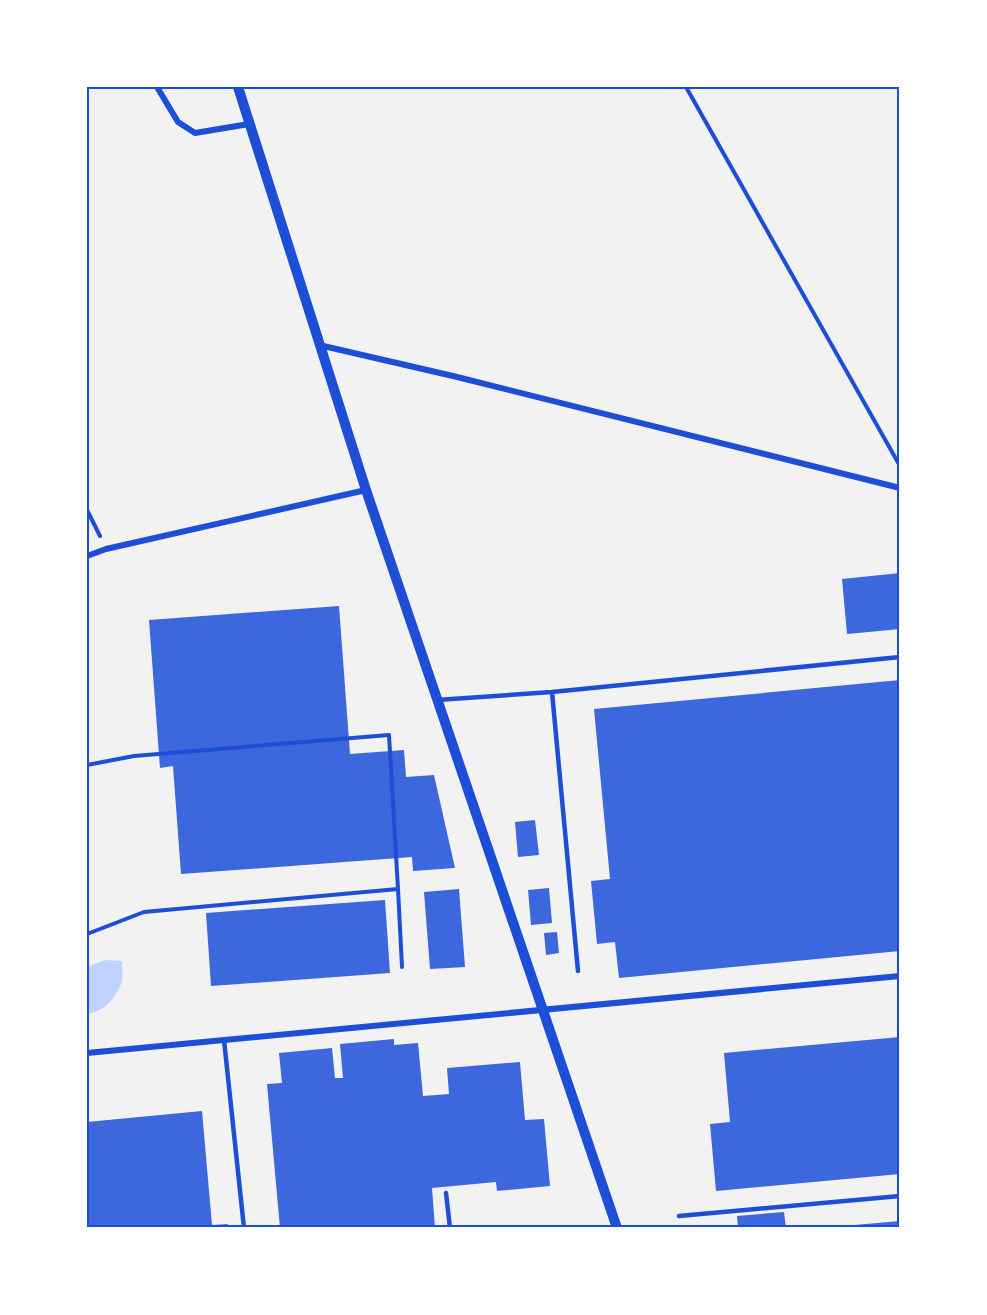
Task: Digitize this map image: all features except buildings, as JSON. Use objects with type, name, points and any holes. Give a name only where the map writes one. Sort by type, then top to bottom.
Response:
[{"type":"street","points":[[157,87],[178,122],[195,133],[249,124]]},
{"type":"street","points":[[238,87],[318,345],[366,490],[617,1228]]},
{"type":"street","points":[[318,345],[453,376],[900,488]]},
{"type":"street","points":[[87,556],[106,549],[366,490]]},
{"type":"street","points":[[87,1053],[900,976]]},
{"type":"lane","points":[[437,700],[552,692],[900,657]]},
{"type":"lane","points":[[552,692],[578,971]]},
{"type":"lane","points":[[224,1040],[244,1228]]},
{"type":"lane","points":[[446,1193],[450,1228]]},
{"type":"lane","points":[[679,1216],[900,1196]]},
{"type":"path","points":[[686,87],[900,466]]},
{"type":"path","points":[[87,510],[106,549]]},
{"type":"path","points":[[87,765],[134,756],[389,735],[402,967]]},
{"type":"path","points":[[87,934],[144,912],[398,889]]},
{"type":"water","points":[[105,960],[122,961],[122,981],[117,993],[109,1003],[87,1014],[87,972],[90,966]]}]
